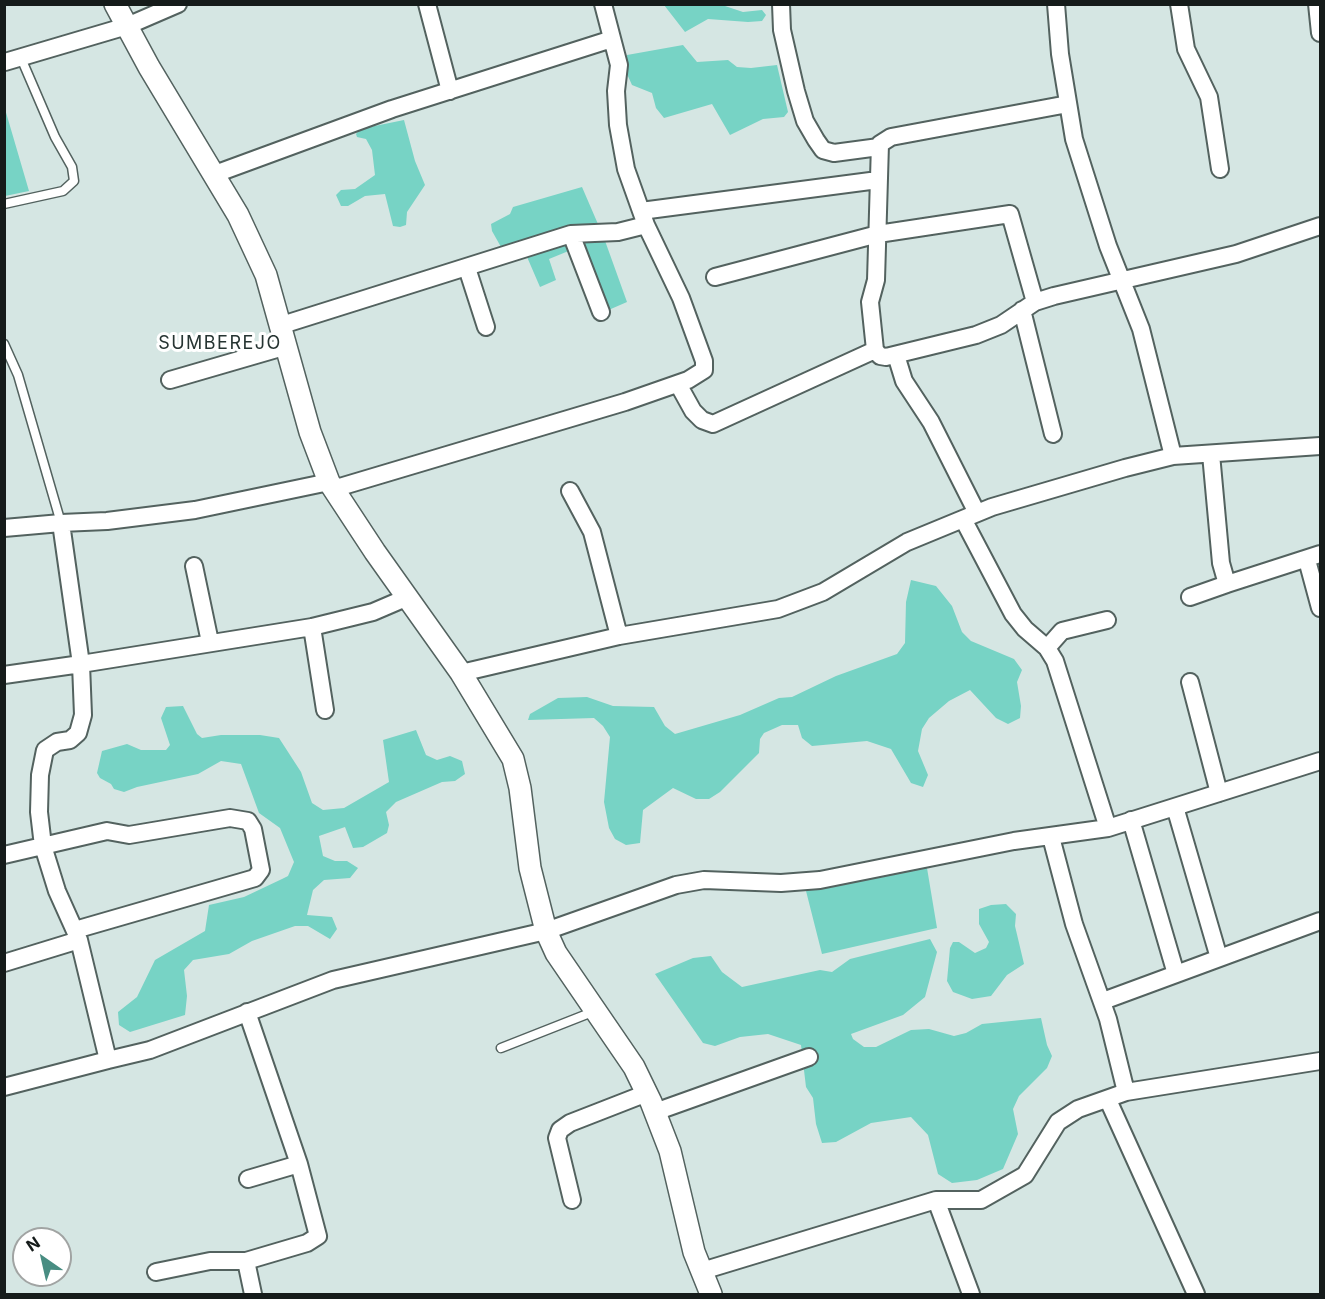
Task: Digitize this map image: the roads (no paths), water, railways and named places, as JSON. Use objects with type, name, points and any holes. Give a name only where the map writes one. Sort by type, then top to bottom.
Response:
[{"type":"street","points":[[115,4],[149,67],[238,215],[266,275],[282,325],[313,442],[331,485],[461,673],[513,759],[520,788],[530,868],[546,931],[556,953],[634,1067],[651,1102],[670,1151],[694,1252],[711,1294]]},
{"type":"street","points":[[5,62],[127,26],[178,4]]},
{"type":"street","points":[[427,4],[450,91]]},
{"type":"street","points":[[4,528],[107,521],[195,510],[331,485],[454,455],[678,384],[704,370],[704,361],[681,298],[643,218],[626,170],[618,125],[616,91],[619,65],[603,4]]},
{"type":"street","points":[[781,4],[782,30],[796,91],[805,121],[823,150],[834,153],[879,147],[891,137],[1068,104]]},
{"type":"street","points":[[1056,4],[1060,54],[1074,139],[1108,246],[1142,329],[1173,456]]},
{"type":"street","points":[[1179,4],[1186,49],[1209,97],[1220,169]]},
{"type":"street","points":[[1317,4],[1320,33]]},
{"type":"street","points":[[215,174],[450,91],[612,39]]},
{"type":"street","points":[[879,147],[876,280],[870,302],[875,350],[880,356],[896,355],[976,335],[1001,325],[1029,306],[1236,254],[1320,226]]},
{"type":"street","points":[[282,325],[571,234],[618,232],[643,218],[878,180]]},
{"type":"street","points":[[715,277],[878,234],[1010,214],[1053,434]]},
{"type":"street","points":[[571,234],[601,312]]},
{"type":"street","points":[[467,268],[486,327]]},
{"type":"street","points":[[170,380],[287,346]]},
{"type":"street","points":[[678,384],[697,416],[713,424],[875,350]]},
{"type":"street","points":[[896,355],[904,381],[931,422],[1013,614],[1024,629],[1047,648],[1062,676],[1108,828]]},
{"type":"street","points":[[461,673],[620,636],[778,609],[833,587],[907,542],[970,516],[1080,480],[1173,456],[1261,448],[1320,446]]},
{"type":"street","points":[[1211,454],[1221,563],[1227,584]]},
{"type":"street","points":[[570,491],[592,532],[620,636]]},
{"type":"street","points":[[61,523],[81,664],[83,716],[78,733],[70,740],[49,747],[42,760],[39,812],[43,846],[57,891],[77,935],[108,1060]]},
{"type":"street","points":[[1190,597],[1313,557],[1320,608]]},
{"type":"street","points":[[194,566],[210,642]]},
{"type":"street","points":[[4,675],[312,627],[373,612],[408,597]]},
{"type":"street","points":[[1047,648],[1062,631],[1107,620]]},
{"type":"street","points":[[312,627],[325,710]]},
{"type":"street","points":[[1190,682],[1219,793]]},
{"type":"street","points":[[4,1087],[150,1050],[247,1012],[367,972],[546,931],[650,893],[704,880],[781,883],[820,880],[1014,841],[1108,828],[1320,761]]},
{"type":"street","points":[[1174,807],[1219,958]]},
{"type":"street","points":[[4,855],[107,831],[129,834],[230,818],[248,821],[253,829],[261,870],[255,878],[77,935],[4,963]]},
{"type":"street","points":[[1131,820],[1176,974]]},
{"type":"street","points":[[1051,837],[1074,924],[1103,1001],[1126,1092]]},
{"type":"street","points":[[1103,1001],[1320,921]]},
{"type":"street","points":[[156,1272],[210,1261],[246,1261],[307,1243],[318,1236],[299,1164],[247,1012]]},
{"type":"street","points":[[572,1200],[557,1138],[560,1130],[570,1123],[809,1057]]},
{"type":"street","points":[[702,1271],[936,1200],[981,1200],[1025,1175],[1058,1122],[1078,1109],[1126,1092],[1320,1061]]},
{"type":"street","points":[[1108,1100],[1196,1294]]},
{"type":"street","points":[[248,1179],[299,1164]]},
{"type":"street","points":[[936,1200],[971,1294]]},
{"type":"street","points":[[246,1261],[253,1294]]},
{"type":"lane","points":[[4,204],[63,191],[74,180],[72,167],[55,137],[21,58]]},
{"type":"lane","points":[[4,344],[18,375],[61,523]]},
{"type":"lane","points":[[501,1048],[595,1011]]},
{"type":"district","name":"SUMBEREJO","points":[[220,344]]}]
